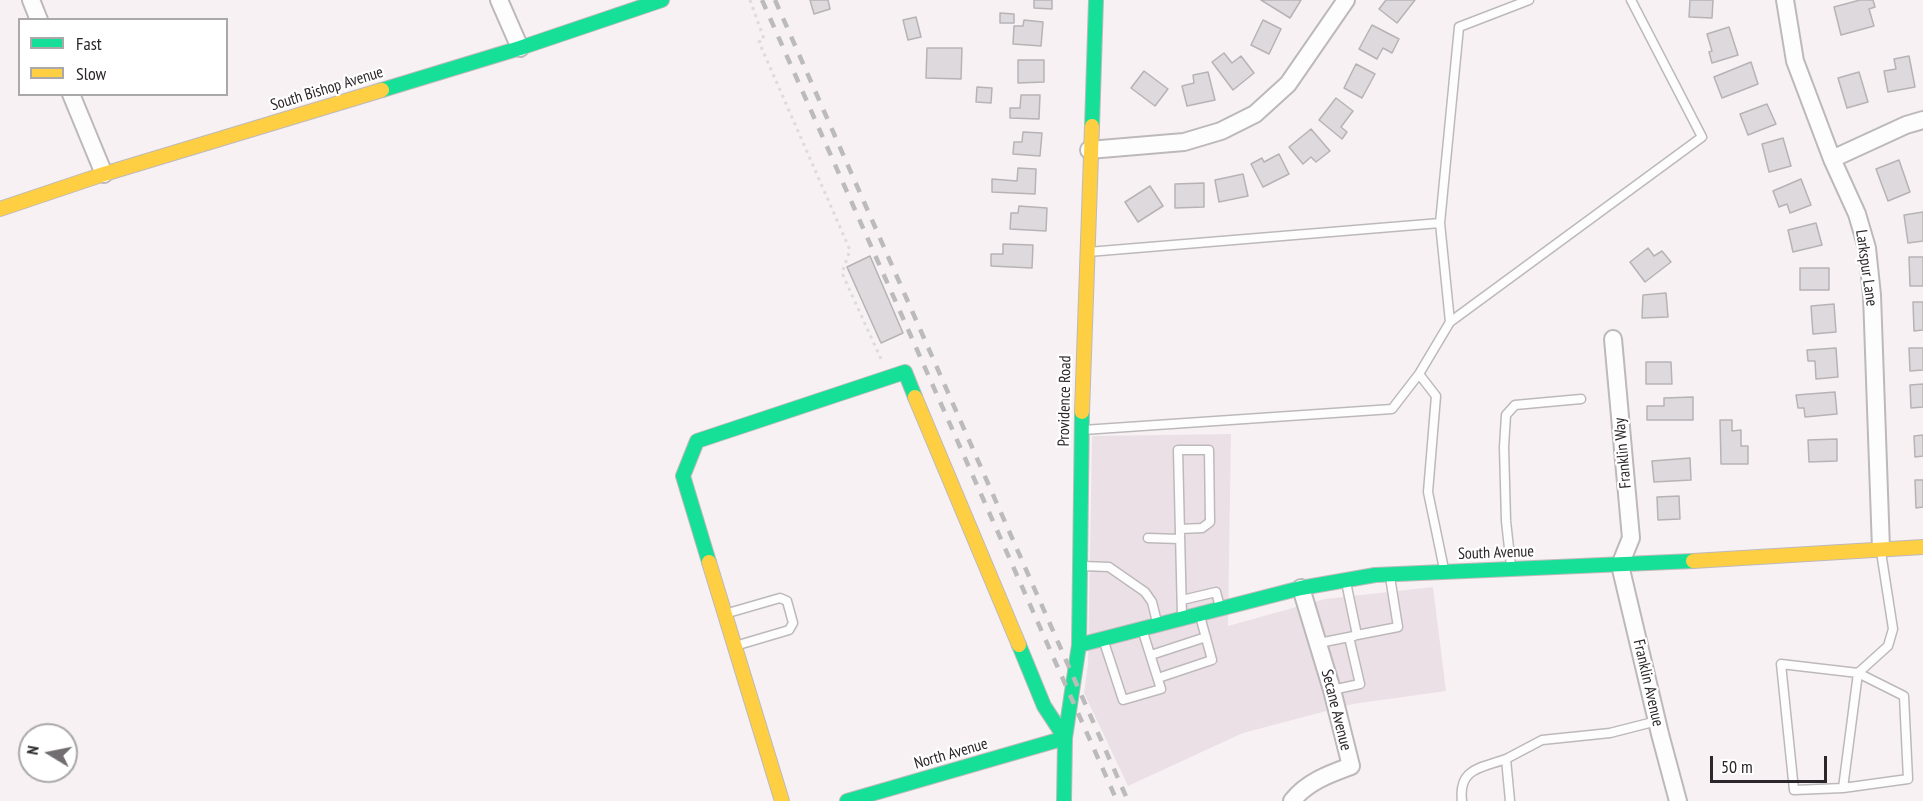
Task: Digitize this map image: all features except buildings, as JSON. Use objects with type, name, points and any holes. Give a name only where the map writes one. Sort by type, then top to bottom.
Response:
[{"type":"street","points":[[31,0],[38,18]]},
{"type":"street","points":[[499,0],[520,48]]},
{"type":"street","name":"South Bishop Avenue","points":[[0,209],[104,174],[520,48],[662,0]]},
{"type":"street","name":"Providence Road","points":[[1064,801],[1065,738],[1079,645],[1081,430],[1096,0]]},
{"type":"street","points":[[1089,150],[1184,142],[1221,131],[1255,114],[1288,84],[1346,0]]},
{"type":"street","name":"Larkspur Lane","points":[[1785,0],[1795,61],[1832,159],[1857,214],[1867,248],[1872,295],[1881,549]]},
{"type":"street","points":[[71,96],[104,174]]},
{"type":"street","points":[[1832,159],[1906,124],[1923,120]]},
{"type":"street","name":"Franklin Way","points":[[1613,339],[1631,538],[1620,565]]},
{"type":"street","points":[[782,801],[683,476],[697,441],[905,372],[1044,706],[1065,738]]},
{"type":"street","name":"South Avenue","points":[[1079,645],[1301,588],[1390,574],[1620,565],[1923,547]]},
{"type":"street","name":"Franklin Avenue","points":[[1620,565],[1678,801]]},
{"type":"street","name":"Secane Avenue","points":[[1292,801],[1296,795],[1321,777],[1351,766],[1319,643],[1301,588]]},
{"type":"street","name":"North Avenue","points":[[847,801],[1065,738]]},
{"type":"lane","points":[[1450,322],[1440,223],[1459,27],[1529,0]]},
{"type":"lane","points":[[1081,430],[1392,409],[1419,374],[1450,322],[1702,137],[1631,0]]},
{"type":"lane","points":[[1086,252],[1440,223]]},
{"type":"lane","points":[[1419,374],[1436,396],[1428,492],[1445,572]]},
{"type":"lane","points":[[1512,569],[1506,511],[1504,447],[1506,415],[1515,405],[1581,399]]},
{"type":"lane","points":[[1148,538],[1180,534],[1202,528],[1210,522],[1209,450],[1178,450],[1180,534],[1182,600],[1182,618]]},
{"type":"lane","points":[[1843,788],[1858,673],[1888,646],[1893,629],[1881,549]]},
{"type":"lane","points":[[1079,566],[1104,566],[1114,569],[1149,596],[1158,624]]},
{"type":"lane","points":[[1319,643],[1398,627],[1390,574]]},
{"type":"lane","points":[[1332,690],[1360,684],[1346,580]]},
{"type":"lane","points":[[1182,600],[1216,592],[1220,608]]},
{"type":"lane","points":[[725,614],[780,598],[787,601],[793,624],[789,630],[735,646]]},
{"type":"lane","points":[[1158,678],[1212,660],[1200,613]]},
{"type":"lane","points":[[1103,639],[1123,700],[1161,689],[1142,628]]},
{"type":"lane","points":[[1151,655],[1206,637]]},
{"type":"lane","points":[[1781,664],[1858,673],[1904,696],[1908,779],[1843,788],[1794,790],[1781,664]]},
{"type":"lane","points":[[1462,801],[1462,785],[1464,778],[1470,772],[1506,759],[1542,740],[1610,733],[1657,721]]},
{"type":"lane","points":[[1506,759],[1510,801]]},
{"type":"path","points":[[750,0],[765,39],[759,42],[850,250],[842,273],[889,377]]},
{"type":"shaded area","points":[[1231,434],[1228,626],[1325,599],[1433,587],[1446,691],[1353,704],[1243,733],[1128,786],[1084,693],[1088,665],[1092,436]]},
{"type":"railway","points":[[762,0],[1117,801]]},
{"type":"railway","points":[[775,0],[1128,801]]},
{"type":"traffic: fast","points":[[382,90],[520,48],[662,0]]},
{"type":"traffic: fast","points":[[1092,126],[1096,0]]},
{"type":"traffic: fast","points":[[709,562],[683,476],[697,441],[905,372],[915,397]]},
{"type":"traffic: fast","points":[[1064,801],[1065,738],[1079,645],[1082,412]]},
{"type":"traffic: fast","points":[[1079,645],[1301,588],[1375,575],[1693,561]]},
{"type":"traffic: fast","points":[[847,801],[1065,738],[1044,706],[1019,645]]},
{"type":"traffic: slow","points":[[0,209],[104,174],[382,90]]},
{"type":"traffic: slow","points":[[1082,412],[1092,126]]},
{"type":"traffic: slow","points":[[915,397],[1019,645]]},
{"type":"traffic: slow","points":[[1693,561],[1923,547]]},
{"type":"traffic: slow","points":[[709,562],[782,801]]}]
